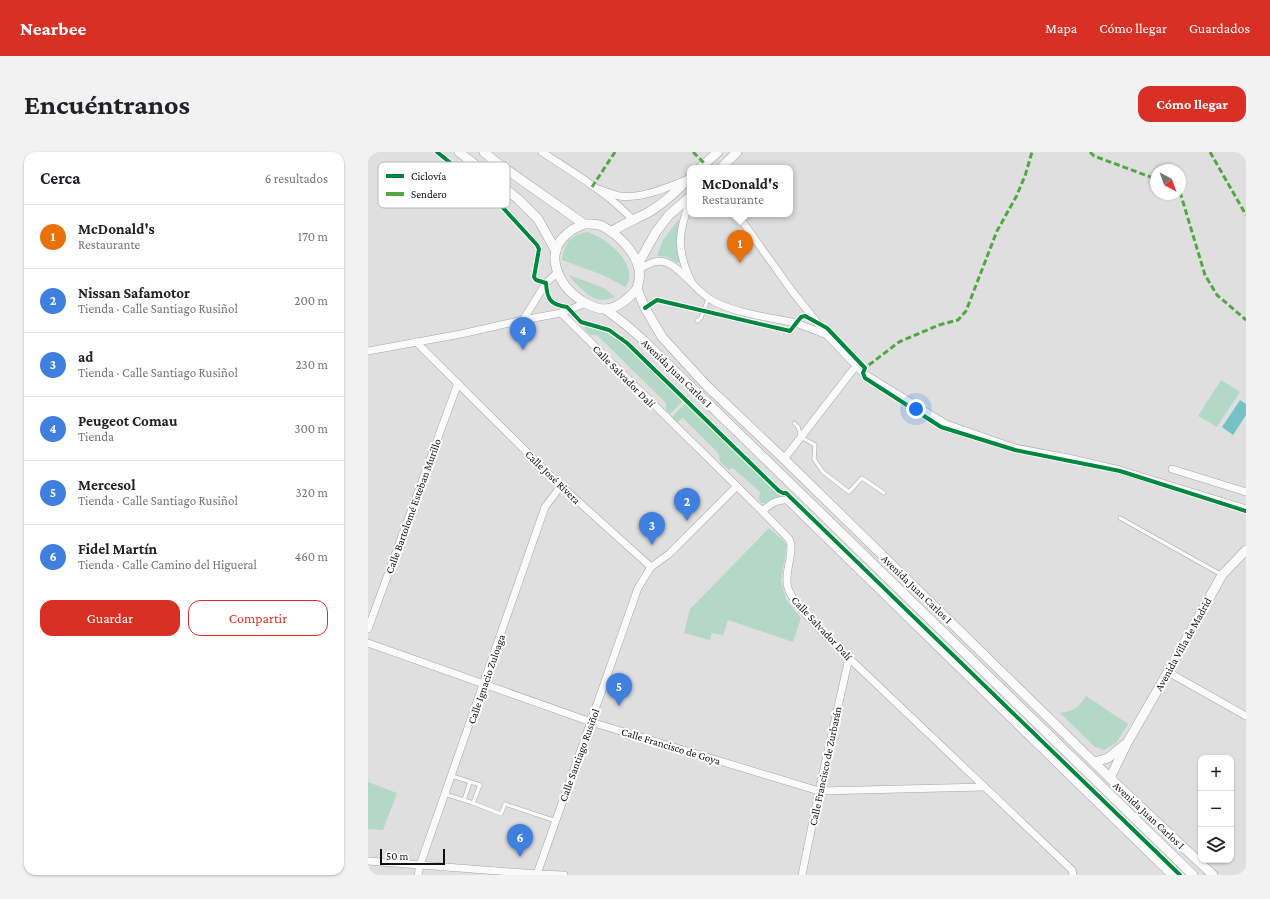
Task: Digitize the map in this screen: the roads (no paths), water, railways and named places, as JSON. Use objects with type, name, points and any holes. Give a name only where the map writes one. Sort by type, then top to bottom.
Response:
[{"type":"street","points":[[459,152],[472,162]]},
{"type":"street","points":[[484,152],[496,162]]},
{"type":"street","points":[[542,152],[592,187],[624,211],[633,220]]},
{"type":"street","points":[[703,165],[718,152]]},
{"type":"street","points":[[724,165],[737,152]]},
{"type":"street","points":[[510,172],[584,224]]},
{"type":"street","points":[[592,187],[618,196],[643,195],[658,191],[687,179]]},
{"type":"street","points":[[610,232],[660,205],[687,180]]},
{"type":"street","points":[[510,193],[538,219],[556,251]]},
{"type":"street","points":[[638,266],[656,232],[670,215],[687,200]]},
{"type":"street","points":[[687,210],[680,231],[680,248],[682,262],[693,284]]},
{"type":"street","points":[[739,217],[792,291],[826,335],[864,373],[946,424],[1015,448],[1120,470],[1246,509]]},
{"type":"street","points":[[584,224],[595,224],[602,226],[621,240],[630,251],[638,266],[640,277],[637,289],[623,303],[605,309],[594,308],[576,297],[566,287],[557,273],[556,251],[560,242],[567,233],[584,224]]},
{"type":"street","points":[[638,266],[662,261],[671,265],[715,303],[770,319],[796,324],[826,335]]},
{"type":"street","points":[[523,320],[546,283],[557,273]]},
{"type":"street","name":"Avenida Juan Carlos I","points":[[637,289],[645,308],[662,338],[706,385],[784,459],[1110,778],[1213,875]]},
{"type":"street","points":[[368,351],[461,334],[561,313],[586,304]]},
{"type":"street","name":"Avenida Juan Carlos I","points":[[605,309],[642,339],[1193,875]]},
{"type":"street","name":"Calle Salvador Dalí","points":[[561,313],[762,511],[788,539],[794,553],[787,572],[787,586],[790,593],[814,622],[849,658],[1072,870],[1073,875]]},
{"type":"street","name":"Calle José Rivera","points":[[416,342],[561,486],[651,567]]},
{"type":"street","points":[[784,459],[857,366]]},
{"type":"street","name":"Calle Bartolomé Esteban Murillo","points":[[368,629],[458,383]]},
{"type":"street","points":[[1172,469],[1246,492]]},
{"type":"street","name":"Calle Ignacio Zuloaga","points":[[418,875],[420,865],[545,507],[561,486]]},
{"type":"street","name":"Calle Santiago Rusiñol","points":[[537,874],[638,588],[651,567],[669,554],[736,487]]},
{"type":"street","points":[[762,511],[777,501],[787,500],[1171,875]]},
{"type":"street","name":"Avenida Villa de Madrid","points":[[1110,778],[1127,743],[1222,575],[1246,550]]},
{"type":"street","name":"Calle Francisco de Goya","points":[[368,644],[591,722],[819,791],[984,787]]},
{"type":"street","name":"Calle Francisco de Zurbarán","points":[[802,875],[849,658]]},
{"type":"street","points":[[1168,672],[1246,716]]},
{"type":"street","points":[[1095,762],[1108,758],[1127,743]]},
{"type":"street","points":[[368,861],[564,875]]},
{"type":"lane","points":[[697,321],[701,318],[708,298]]},
{"type":"lane","points":[[794,423],[798,427],[801,437],[815,445],[814,459],[823,472],[849,492],[862,478],[884,493]]},
{"type":"lane","points":[[1120,518],[1222,575]]},
{"type":"lane","points":[[452,776],[480,785],[473,803]]},
{"type":"lane","points":[[464,800],[470,782]]},
{"type":"lane","points":[[445,794],[501,814],[505,804],[556,821]]},
{"type":"water","points":[[1240,400],[1246,404],[1246,415],[1233,435],[1222,427]]},
{"type":"place","name":"McDonald's","points":[[740,263]]},
{"type":"place","name":"Peugeot Comau","points":[[523,350]]},
{"type":"place","name":"Nissan Safamotor","points":[[687,521]]},
{"type":"place","name":"ad","points":[[652,545]]},
{"type":"place","name":"Mercesol","points":[[619,706]]},
{"type":"place","name":"Fidel Martín","points":[[520,857]]}]
